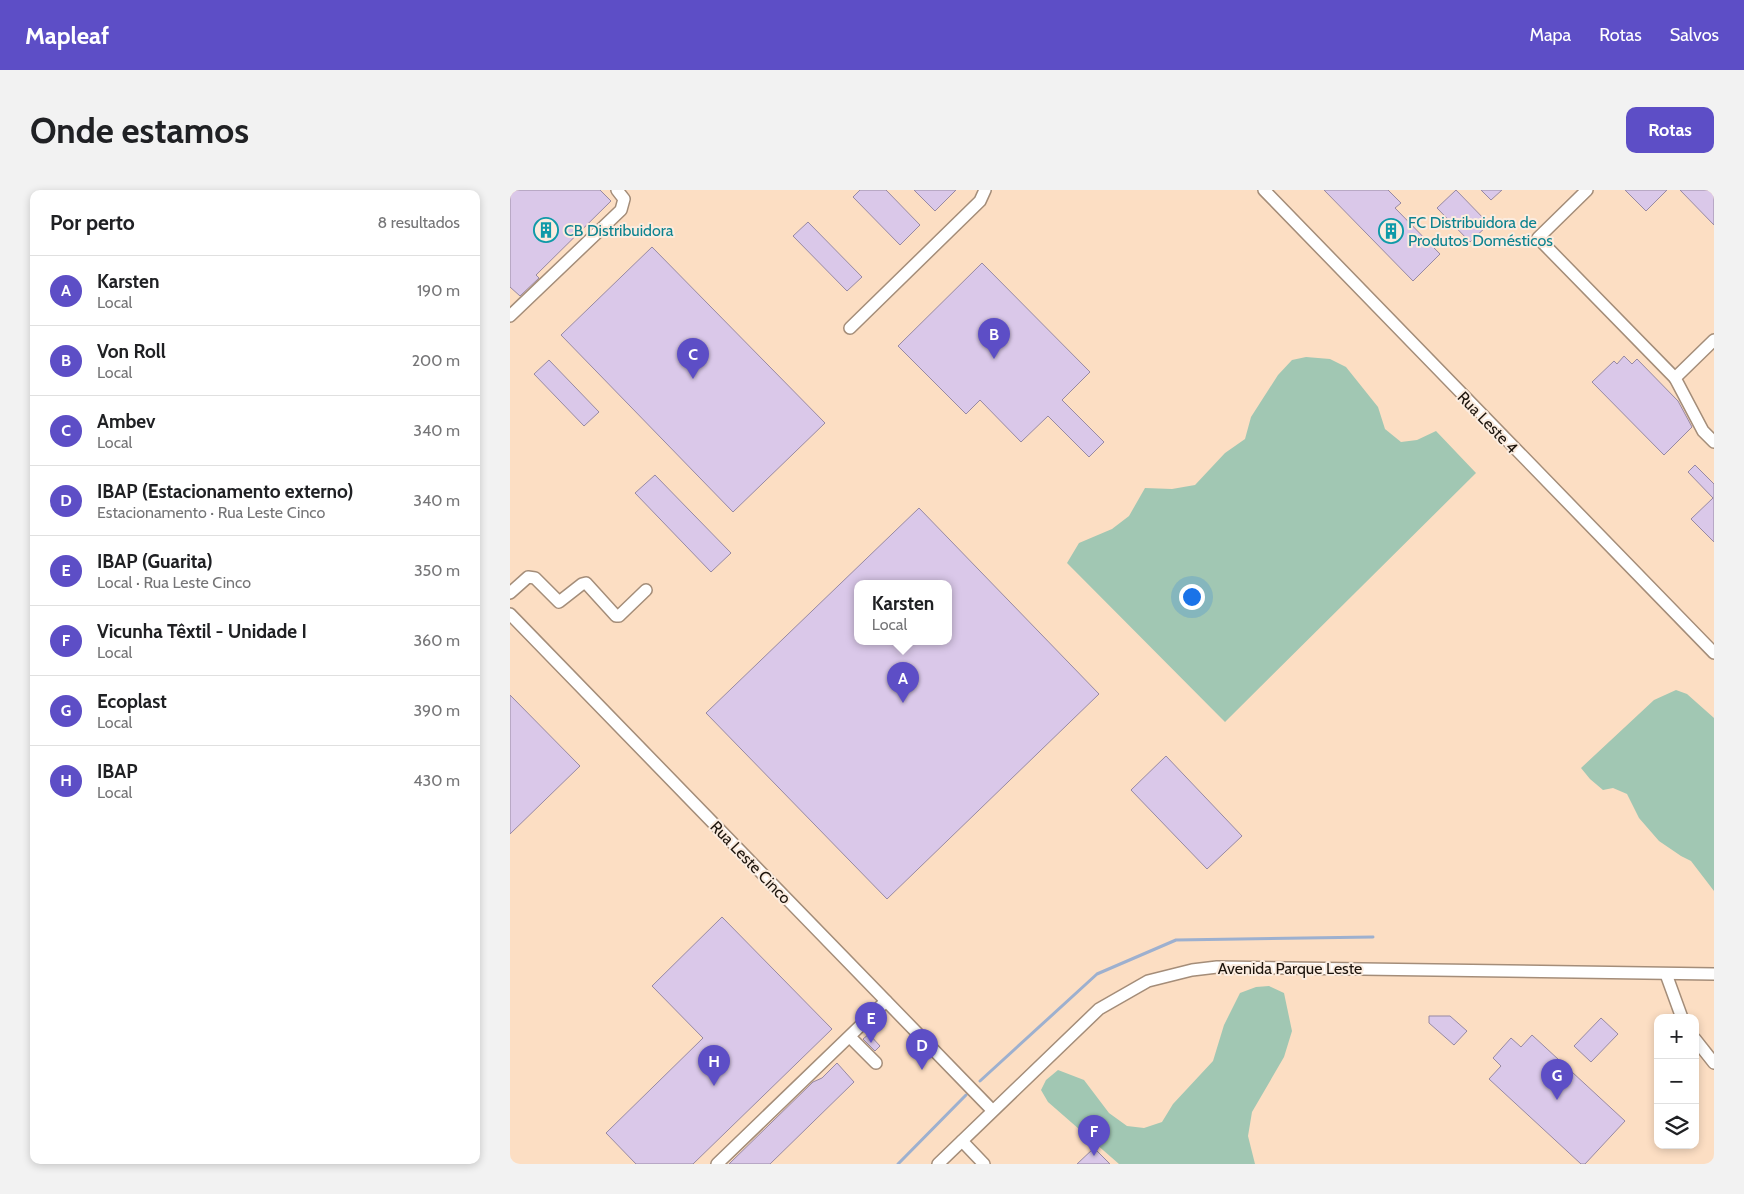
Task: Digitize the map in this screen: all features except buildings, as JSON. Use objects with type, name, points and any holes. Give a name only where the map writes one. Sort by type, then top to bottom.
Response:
[{"type":"street","points":[[510,316],[621,210],[624,199],[617,190]]},
{"type":"street","points":[[850,328],[980,201],[985,190]]},
{"type":"street","name":"Rua Leste 4","points":[[1264,190],[1714,653]]},
{"type":"street","points":[[1587,190],[1538,238],[1675,378],[1703,431],[1714,442]]},
{"type":"street","points":[[1675,378],[1714,340]]},
{"type":"street","points":[[510,593],[528,577],[535,578],[559,602],[582,584],[586,584],[616,616],[619,616],[646,590]]},
{"type":"street","name":"Rua Leste Cinco","points":[[510,614],[992,1110]]},
{"type":"street","name":"Avenida Parque Leste","points":[[938,1164],[1099,1009],[1148,981],[1192,970],[1217,967],[1714,974]]},
{"type":"street","points":[[1666,974],[1681,1014]]},
{"type":"street","points":[[717,1164],[886,1001]]},
{"type":"street","points":[[850,1037],[876,1063]]},
{"type":"street","points":[[1699,1044],[1714,1063]]},
{"type":"street","points":[[962,1141],[984,1164]]},
{"type":"shaded area","points":[[510,190],[1714,190],[1714,1164],[510,1164]]},
{"type":"green space","points":[[1306,357],[1330,359],[1346,367],[1378,407],[1385,429],[1401,442],[1417,440],[1436,431],[1476,473],[1225,722],[1067,563],[1079,543],[1112,529],[1129,516],[1145,488],[1172,489],[1195,485],[1225,453],[1245,439],[1251,417],[1278,375],[1292,360]]},
{"type":"green space","points":[[1676,690],[1687,694],[1714,718],[1714,891],[1691,861],[1659,841],[1639,818],[1627,794],[1613,788],[1603,790],[1581,768],[1654,700]]},
{"type":"green space","points":[[1269,986],[1284,993],[1292,1031],[1284,1057],[1252,1112],[1248,1136],[1255,1164],[1119,1164],[1048,1102],[1041,1090],[1046,1080],[1058,1070],[1084,1080],[1109,1113],[1127,1126],[1144,1128],[1162,1122],[1173,1104],[1213,1061],[1224,1025],[1240,993],[1256,987]]},
{"type":"waterway","points":[[980,1081],[1097,974],[1176,940],[1373,937]]},
{"type":"waterway","points":[[898,1164],[966,1095]]},
{"type":"place","name":"CB Distribuidora","points":[[546,230]]},
{"type":"place","name":"FC Distribuidora de Produtos Domésticos","points":[[1391,231]]},
{"type":"place","name":"Von Roll","points":[[994,359]]},
{"type":"place","name":"Ambev","points":[[693,379]]},
{"type":"place","name":"Karsten","points":[[903,703]]},
{"type":"place","name":"IBAP (Guarita)","points":[[871,1043]]},
{"type":"place","name":"IBAP (Estacionamento externo)","points":[[922,1070]]},
{"type":"place","name":"IBAP","points":[[714,1086]]},
{"type":"place","name":"Ecoplast","points":[[1557,1100]]},
{"type":"place","name":"Vicunha Têxtil - Unidade I","points":[[1094,1156]]}]
